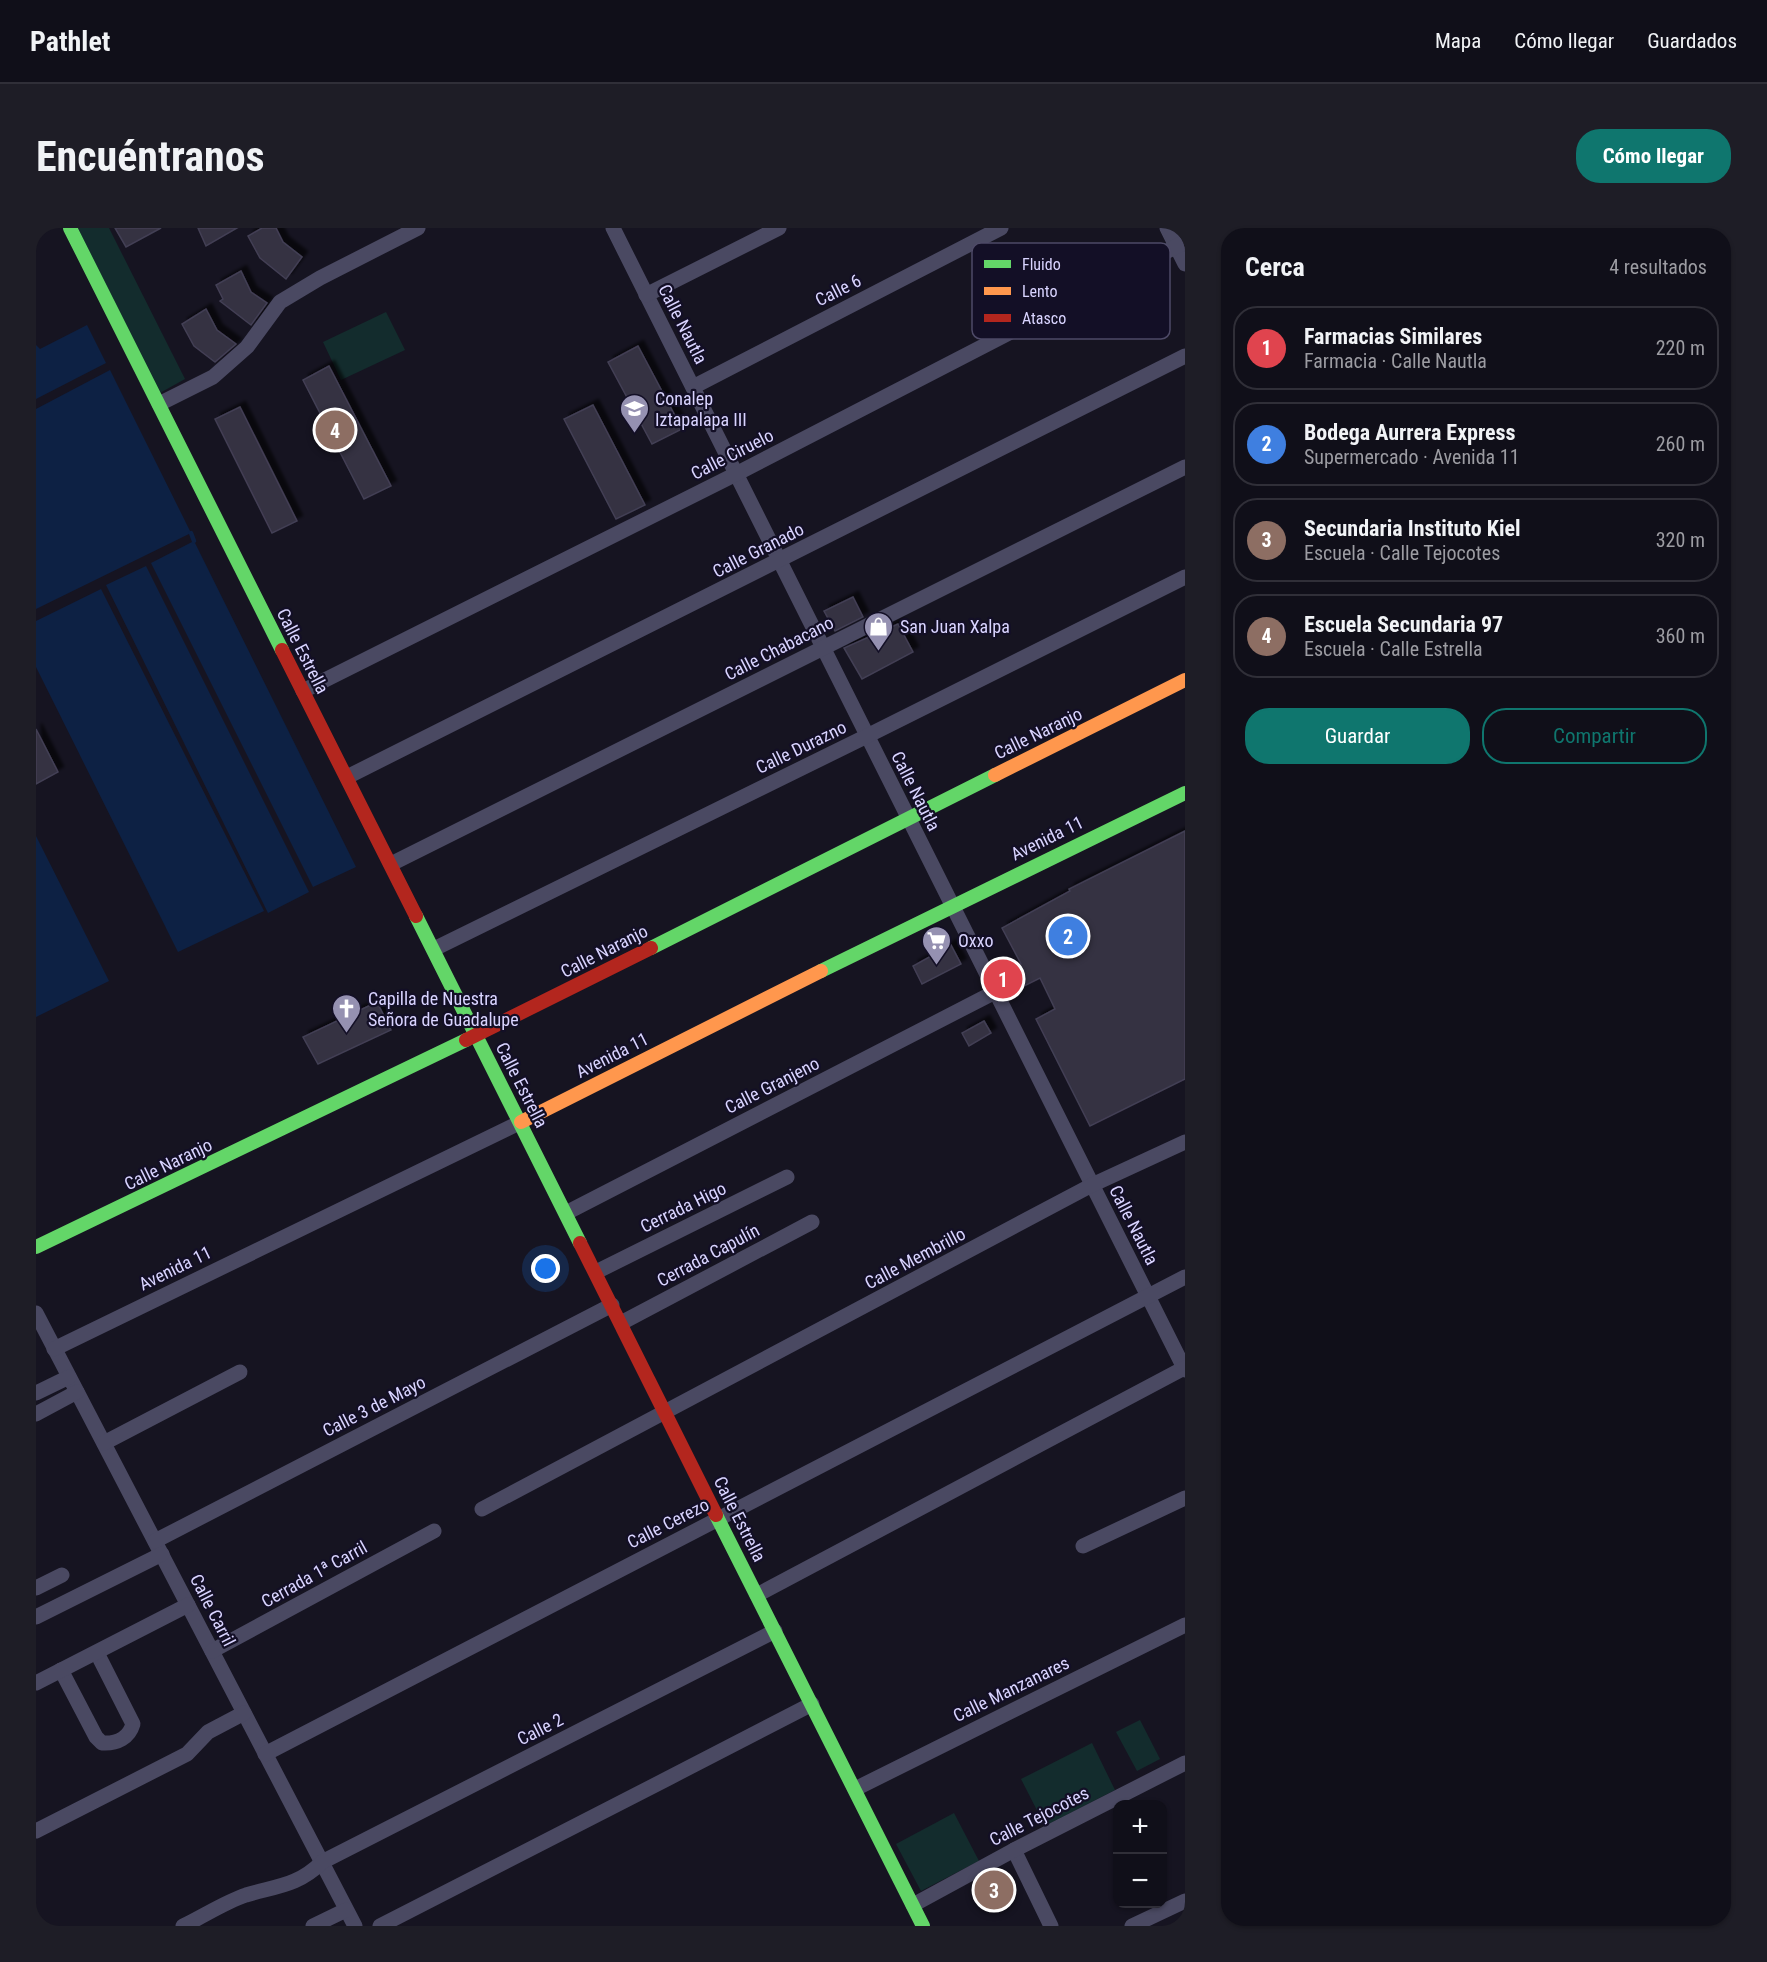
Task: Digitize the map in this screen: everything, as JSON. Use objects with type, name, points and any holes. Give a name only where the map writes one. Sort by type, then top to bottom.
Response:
[{"type":"street","name":"Calle Estrella","points":[[70,228],[855,1788],[916,1919]]},
{"type":"street","points":[[159,404],[213,377],[247,346],[280,302],[320,278],[418,228]]},
{"type":"street","name":"Calle Nautla","points":[[613,228],[1184,1369]]},
{"type":"street","points":[[646,295],[779,228]]},
{"type":"street","name":"Calle 6","points":[[693,387],[1001,228]]},
{"type":"street","points":[[1167,228],[1181,244],[1185,264]]},
{"type":"street","name":"Calle Ciruelo","points":[[303,691],[736,474],[997,339]]},
{"type":"street","name":"Calle Granado","points":[[347,777],[1185,356]]},
{"type":"street","name":"Calle Chabacano","points":[[391,864],[1185,466]]},
{"type":"street","name":"Calle Durazno","points":[[434,949],[1185,577]]},
{"type":"street","name":"Calle Naranjo","points":[[36,1247],[477,1035],[1185,680]]},
{"type":"street","name":"Avenida 11","points":[[54,1349],[521,1122],[952,906],[1185,793]]},
{"type":"street","name":"Calle Granjeno","points":[[566,1213],[995,992]]},
{"type":"street","name":"Calle Membrillo","points":[[482,1509],[1092,1185],[1185,1142]]},
{"type":"street","name":"Cerrada Higo","points":[[596,1272],[787,1177]]},
{"type":"street","name":"Cerrada Capulín","points":[[621,1323],[812,1222]]},
{"type":"street","name":"Calle Cerezo","points":[[265,1754],[1185,1277]]},
{"type":"street","name":"Calle 3 de Mayo","points":[[36,1617],[158,1548],[612,1305]]},
{"type":"street","name":"Calle Carril","points":[[36,1313],[351,1921]]},
{"type":"street","points":[[758,1595],[1184,1369]]},
{"type":"street","points":[[104,1443],[240,1372]]},
{"type":"street","points":[[36,1393],[69,1377]]},
{"type":"street","points":[[36,1414],[77,1392]]},
{"type":"street","points":[[1083,1546],[1185,1498]]},
{"type":"street","name":"Cerrada 1ª Carril","points":[[212,1652],[434,1531]]},
{"type":"street","points":[[36,1588],[62,1575]]},
{"type":"street","points":[[36,1683],[188,1605]]},
{"type":"street","name":"Calle Manzanares","points":[[855,1788],[1185,1625]]},
{"type":"street","name":"Calle 2","points":[[183,1926],[245,1896],[309,1875],[322,1862],[776,1631]]},
{"type":"street","points":[[61,1670],[96,1737],[102,1743],[113,1744],[130,1733],[134,1724],[97,1653]]},
{"type":"street","points":[[380,1926],[499,1867],[812,1704]]},
{"type":"street","points":[[36,1831],[187,1754],[208,1732],[244,1713]]},
{"type":"street","name":"Calle Tejocotes","points":[[916,1919],[1014,1850],[1185,1763]]},
{"type":"street","points":[[1014,1850],[1051,1926]]},
{"type":"street","points":[[1132,1926],[1185,1900]]},
{"type":"street","points":[[313,1926],[351,1921]]},
{"type":"green space","points":[[76,228],[109,228],[185,379],[158,394]]},
{"type":"green space","points":[[386,312],[405,350],[341,380],[323,342]]},
{"type":"green space","points":[[1140,1720],[1160,1759],[1137,1771],[1116,1732]]},
{"type":"green space","points":[[1092,1743],[1115,1790],[1045,1826],[1021,1779]]},
{"type":"green space","points":[[954,1813],[979,1861],[921,1891],[896,1844]]},
{"type":"water","points":[[87,325],[106,363],[36,399],[36,345],[40,349]]},
{"type":"water","points":[[110,370],[191,533],[36,609],[36,409]]},
{"type":"water","points":[[194,541],[356,867],[313,887],[151,563]]},
{"type":"water","points":[[146,566],[309,892],[268,913],[106,585]]},
{"type":"water","points":[[101,589],[264,911],[178,952],[36,667],[36,621]]},
{"type":"water","points":[[36,836],[109,981],[36,1017]]},
{"type":"building","points":[[115,228],[161,228],[126,247]]},
{"type":"building","points":[[198,228],[237,228],[206,246]]},
{"type":"building","points":[[262,228],[276,228],[283,242],[302,257],[286,279],[260,258],[248,236]]},
{"type":"building","points":[[241,271],[251,292],[267,303],[251,325],[220,301],[223,299],[216,285]]},
{"type":"building","points":[[206,309],[217,330],[236,344],[215,362],[194,346],[182,324]]},
{"type":"building","points":[[638,346],[682,429],[652,444],[608,362]]},
{"type":"building","points":[[329,366],[391,486],[364,499],[303,380]]},
{"type":"building","points":[[593,405],[645,505],[616,519],[564,419]]},
{"type":"building","points":[[240,407],[297,521],[272,533],[215,419]]},
{"type":"building","points":[[853,597],[863,617],[835,631],[824,611]]},
{"type":"building","name":"San Juan Xalpa","points":[[898,624],[913,652],[862,679],[844,648]]},
{"type":"building","points":[[36,729],[58,772],[36,784]]},
{"type":"building","points":[[1185,831],[1185,1079],[1090,1126],[1036,1019],[1055,1009],[1040,978],[1008,994],[998,975],[1021,964],[1002,928],[1070,891],[1069,889]]},
{"type":"building","name":"Oxxo","points":[[951,945],[961,964],[922,984],[913,966]]},
{"type":"building","name":"Capilla de Nuestra Señora de Guadalupe","points":[[377,1002],[391,1030],[318,1064],[303,1037]]},
{"type":"building","points":[[984,1021],[991,1033],[969,1046],[962,1033]]},
{"type":"waterway","points":[[191,533],[194,541]]},
{"type":"traffic: fast","points":[[70,228],[282,650]]},
{"type":"traffic: fast","points":[[651,948],[995,775]]},
{"type":"traffic: fast","points":[[821,971],[1185,793]]},
{"type":"traffic: fast","points":[[416,916],[580,1243]]},
{"type":"traffic: fast","points":[[36,1247],[466,1040]]},
{"type":"traffic: fast","points":[[716,1515],[923,1926]]},
{"type":"traffic: slow","points":[[995,775],[1185,680]]},
{"type":"traffic: slow","points":[[521,1122],[821,971]]},
{"type":"traffic: jam","points":[[282,650],[416,916]]},
{"type":"traffic: jam","points":[[466,1040],[651,948]]},
{"type":"traffic: jam","points":[[580,1243],[716,1515]]},
{"type":"place","name":"Escuela Secundaria 97","points":[[335,430]]},
{"type":"place","name":"Conalep Iztapalapa III","points":[[634,434]]},
{"type":"place","name":"San Juan Xalpa","points":[[879,652]]},
{"type":"place","name":"Bodega Aurrera Express","points":[[1068,936]]},
{"type":"place","name":"Oxxo","points":[[937,966]]},
{"type":"place","name":"Farmacias Similares","points":[[1003,979]]},
{"type":"place","name":"Capilla de Nuestra Señora de Guadalupe","points":[[347,1034]]},
{"type":"place","name":"Secundaria Instituto Kiel","points":[[994,1890]]}]
